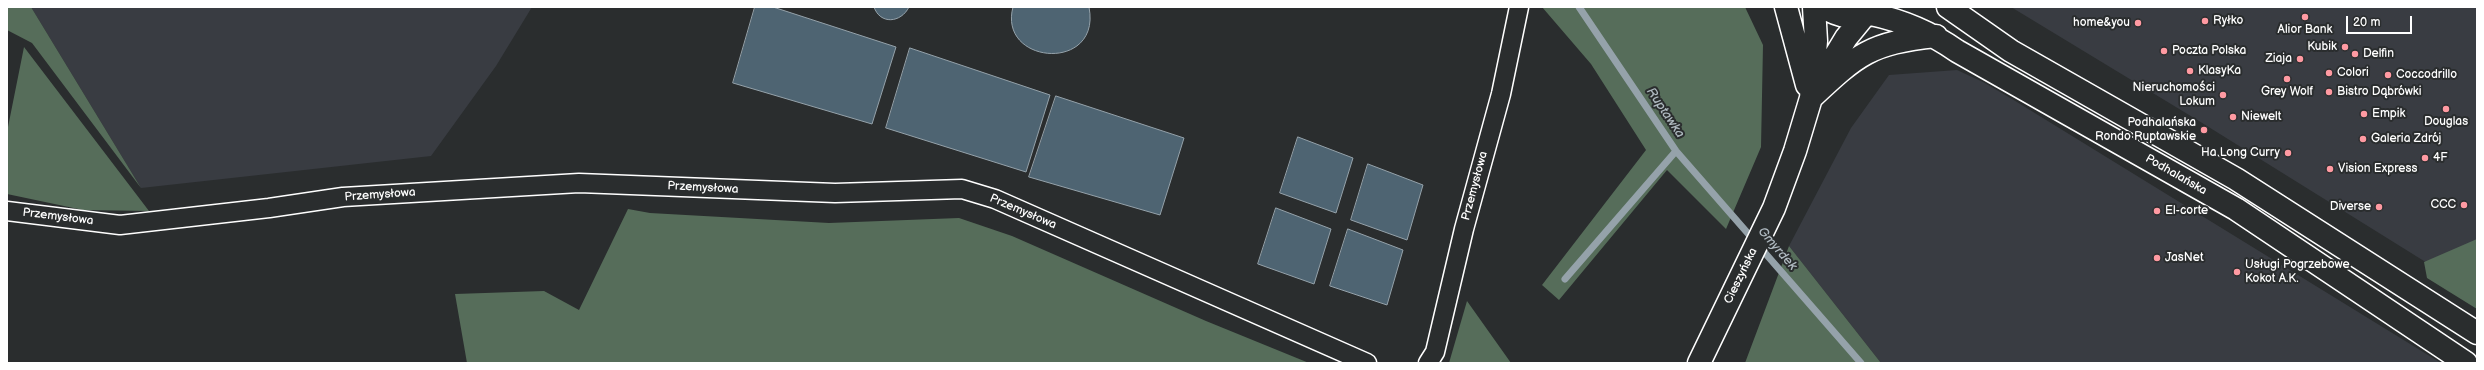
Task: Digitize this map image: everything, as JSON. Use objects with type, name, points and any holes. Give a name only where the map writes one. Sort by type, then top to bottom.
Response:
[{"type":"street","name":"Przemysłowa","points":[[1428,363],[1435,352],[1464,230],[1501,94],[1519,7]]},
{"type":"street","points":[[1786,7],[1811,98],[1838,73],[1868,51],[1902,40],[1936,36]]},
{"type":"street","name":"Cieszyńska","points":[[1699,363],[1774,208],[1793,158],[1811,98],[1816,41],[1814,7]]},
{"type":"street","name":"Podhalańska","points":[[1824,7],[1845,16],[1873,12],[1910,24],[1936,36],[1957,51],[2236,209],[2466,363]]},
{"type":"street","points":[[1950,8],[2011,51],[2248,187],[2477,333]]},
{"type":"street","name":"Cieszyńska","points":[[1811,98],[1839,48],[1873,12]]},
{"type":"street","name":"Przemysłowa","points":[[7,211],[120,224],[269,208],[343,197],[579,183],[828,192],[962,189],[995,199],[1367,363]]},
{"type":"shaded area","points":[[31,7],[532,7],[496,66],[431,156],[141,188]]},
{"type":"shaded area","name":"Galeria Zdrój","points":[[2011,7],[2477,7],[2477,294],[2199,121]]},
{"type":"shaded area","points":[[1957,70],[1983,82],[2012,99],[2441,363],[1881,363],[1789,246],[1851,128],[1889,75]]},
{"type":"green space","points":[[7,7],[31,7],[141,188],[32,43],[7,30]]},
{"type":"green space","points":[[1542,7],[1745,7],[1763,45],[1761,147],[1726,229],[1667,170],[1559,300],[1542,285],[1646,150],[1591,64]]},
{"type":"green space","points":[[24,47],[149,211],[83,210],[7,194],[7,132]]},
{"type":"green space","points":[[628,209],[650,213],[829,223],[959,218],[1012,236],[1206,321],[1309,363],[467,363],[455,294],[544,291],[579,310]]},
{"type":"green space","points":[[2477,239],[2477,309],[2427,278],[2424,262]]},
{"type":"green space","points":[[1789,246],[1881,363],[1745,363]]},
{"type":"green space","points":[[1467,301],[1511,363],[1449,363]]},
{"type":"water","points":[[755,7],[773,7],[896,47],[872,124],[733,83]]},
{"type":"water","points":[[874,7],[909,7],[901,16],[891,20],[881,17]]},
{"type":"water","points":[[1013,7],[1089,7],[1089,28],[1080,43],[1066,51],[1050,54],[1033,50],[1020,41],[1012,26]]},
{"type":"water","points":[[910,48],[1050,95],[1026,172],[886,128]]},
{"type":"water","points":[[1056,96],[1184,138],[1160,215],[1029,177]]},
{"type":"water","points":[[1298,137],[1353,158],[1336,213],[1280,193]]},
{"type":"water","points":[[1368,164],[1423,185],[1407,240],[1351,220]]},
{"type":"water","points":[[1276,208],[1331,229],[1314,284],[1258,264]]},
{"type":"water","points":[[1348,229],[1403,250],[1387,305],[1330,286]]},
{"type":"waterway","name":"Gmyrdek","points":[[1579,7],[1676,151],[1861,363]]},
{"type":"waterway","name":"Ruptawka","points":[[1565,279],[1676,151]]},
{"type":"place","name":"Alior Bank","points":[[2305,17]]},
{"type":"place","name":"Ryłko","points":[[2205,21]]},
{"type":"place","name":"home&you","points":[[2138,23]]},
{"type":"place","name":"Kubik","points":[[2345,47]]},
{"type":"place","name":"Poczta Polska","points":[[2164,51]]},
{"type":"place","name":"Delfin","points":[[2355,54]]},
{"type":"place","name":"Ziaja","points":[[2300,59]]},
{"type":"place","name":"KlasyKa","points":[[2190,71]]},
{"type":"place","name":"Colori","points":[[2329,73]]},
{"type":"place","name":"Coccodrillo","points":[[2388,75]]},
{"type":"place","name":"Grey Wolf","points":[[2287,79]]},
{"type":"place","name":"Bistro Dąbrówki","points":[[2329,92]]},
{"type":"place","name":"Nieruchomości Lokum","points":[[2223,95]]},
{"type":"place","name":"Douglas","points":[[2446,109]]},
{"type":"place","name":"Empik","points":[[2364,114]]},
{"type":"place","name":"Niewelt","points":[[2233,117]]},
{"type":"place","name":"Podhalańska Rondo Ruptawskie","points":[[2204,130]]},
{"type":"place","name":"Galeria Zdrój","points":[[2363,139]]},
{"type":"place","name":"Ha Long Curry","points":[[2288,153]]},
{"type":"place","name":"4F","points":[[2425,158]]},
{"type":"place","name":"Vision Express","points":[[2330,169]]},
{"type":"place","name":"CCC","points":[[2464,205]]},
{"type":"place","name":"Diverse","points":[[2379,207]]},
{"type":"place","name":"El-corte","points":[[2157,211]]},
{"type":"place","name":"JasNet","points":[[2157,258]]},
{"type":"place","name":"Usługi Pogrzebowe Kokot A.K.","points":[[2237,272]]}]
